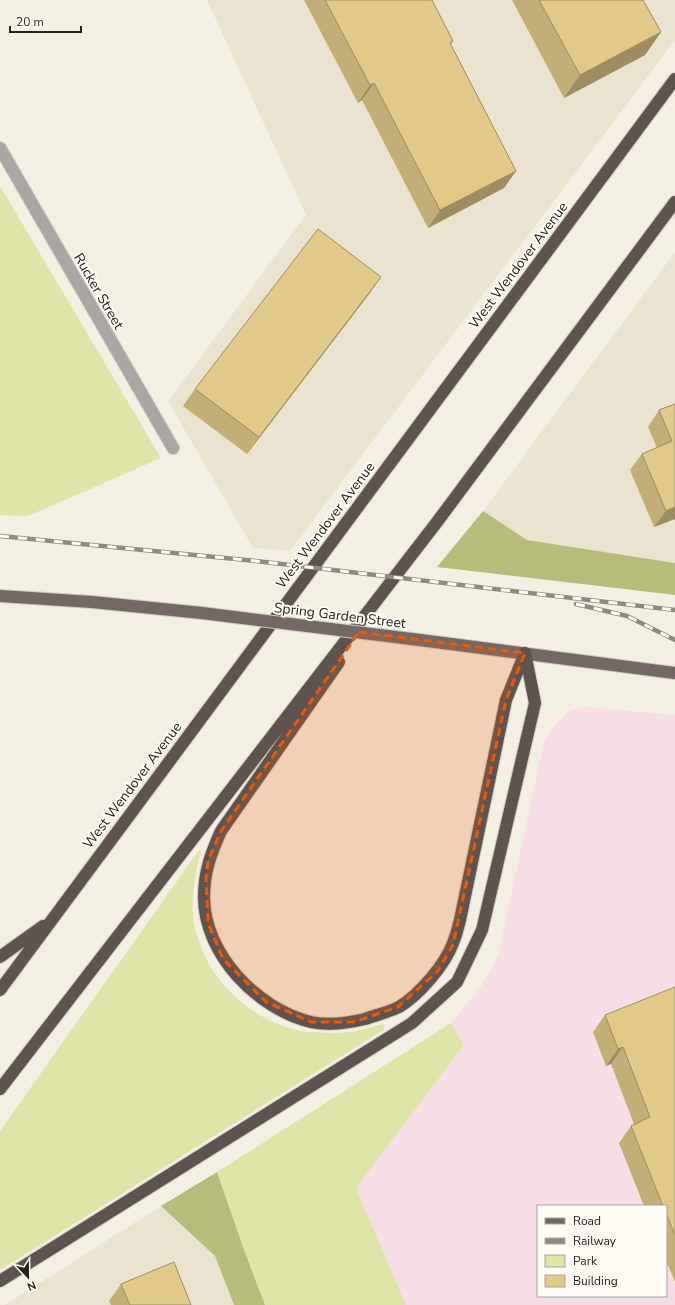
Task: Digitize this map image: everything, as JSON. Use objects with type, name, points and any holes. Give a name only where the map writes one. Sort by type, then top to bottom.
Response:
[{"type":"highway","name":"West Wendover Avenue","points":[[0,990],[675,79]]},
{"type":"highway","points":[[0,1089],[437,522],[675,202]]},
{"type":"highway","points":[[437,522],[237,807],[221,831],[208,862],[204,898],[208,923],[223,959],[250,989],[266,1002],[311,1022],[333,1024],[347,1022],[379,1015],[398,1007],[416,994],[438,970],[453,945],[460,920],[506,700],[524,653]]},
{"type":"highway","points":[[0,1281],[412,1023],[457,982],[482,930],[535,703],[524,653]]},
{"type":"highway","points":[[0,957],[52,919]]},
{"type":"main road","name":"Spring Garden Street","points":[[0,596],[92,602],[202,614],[675,673]]},
{"type":"street","name":"Rucker Street","points":[[0,148],[173,448]]},
{"type":"highlighted area","points":[[359,632],[525,653],[506,700],[453,945],[438,971],[398,1007],[354,1022],[311,1022],[266,1002],[223,959],[208,923],[206,878],[208,861],[221,831]]},
{"type":"shaded area","points":[[207,0],[675,0],[675,40],[290,551],[253,548],[168,401],[306,215]]},
{"type":"shaded area","points":[[675,252],[675,563],[527,540],[483,511]]},
{"type":"shaded area","points":[[585,707],[675,715],[675,1305],[406,1305],[356,1188],[464,1045],[451,1023],[480,988],[498,956],[544,741],[554,726],[568,712]]},
{"type":"shaded area","points":[[161,1206],[215,1256],[234,1305],[5,1305]]},
{"type":"green space","points":[[0,186],[161,458],[28,516],[0,515]]},
{"type":"green space","points":[[483,511],[527,540],[675,563],[675,595],[437,567]]},
{"type":"green space","points":[[199,850],[201,852],[195,878],[193,897],[194,924],[208,963],[231,993],[261,1016],[298,1031],[341,1033],[357,1031],[383,1024],[385,1029],[0,1270],[0,1131]]},
{"type":"green space","points":[[451,1023],[464,1045],[356,1188],[406,1305],[265,1305],[217,1172]]},
{"type":"green space","points":[[217,1172],[265,1305],[234,1305],[215,1256],[161,1206]]},
{"type":"building","points":[[325,0],[432,0],[453,41],[450,43],[516,171],[440,210],[374,83],[370,85]]},
{"type":"building","points":[[539,0],[643,0],[661,32],[580,75]]},
{"type":"building","points":[[318,229],[381,277],[259,437],[195,389]]},
{"type":"building","points":[[675,404],[675,507],[666,511],[642,454],[672,441],[659,410]]},
{"type":"building","points":[[675,987],[675,1235],[667,1215],[667,1205],[663,1205],[631,1126],[650,1117],[623,1047],[618,1049],[605,1015]]},
{"type":"building","points":[[174,1262],[191,1305],[130,1305],[121,1284]]},
{"type":"railway","points":[[0,536],[256,561],[675,610]]},
{"type":"railway","points":[[576,604],[627,616],[675,640]]}]
